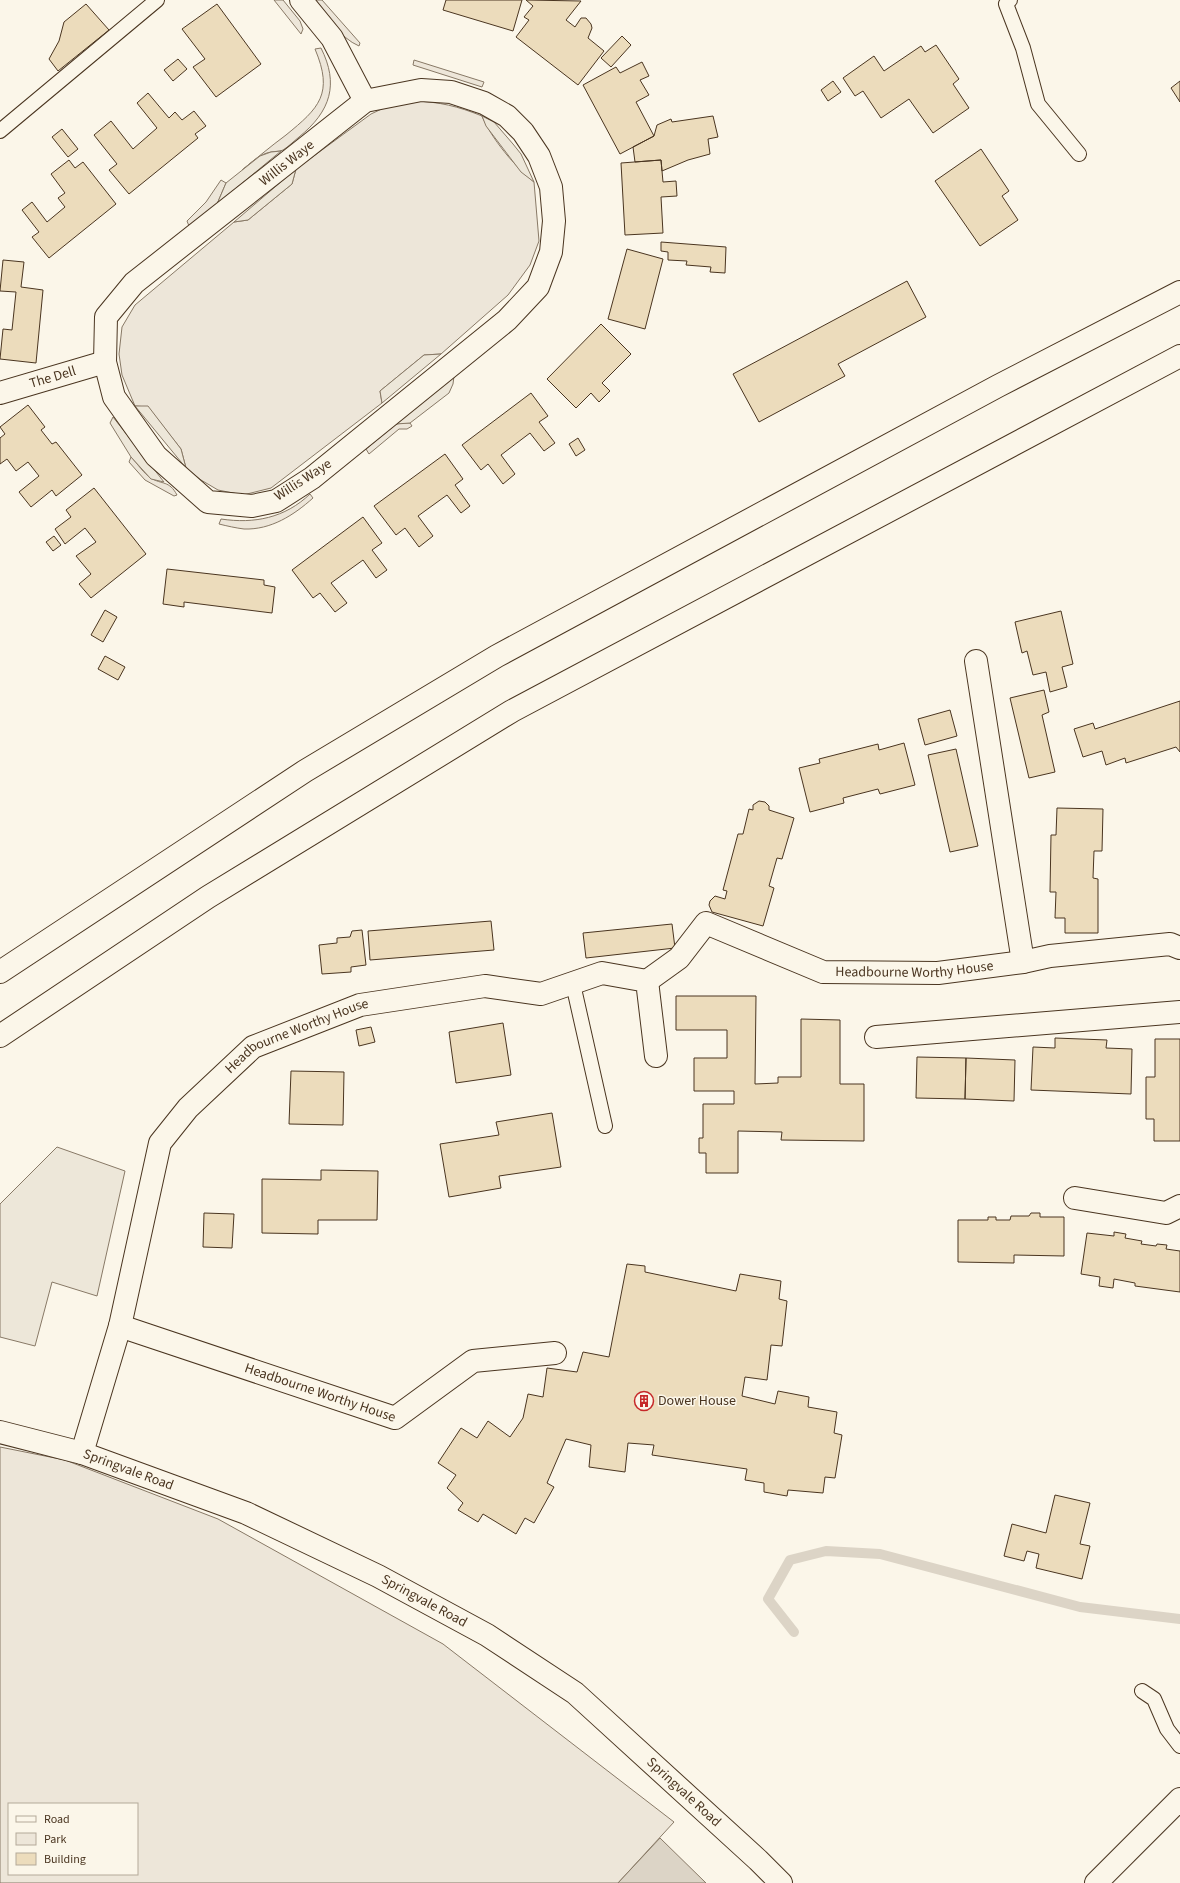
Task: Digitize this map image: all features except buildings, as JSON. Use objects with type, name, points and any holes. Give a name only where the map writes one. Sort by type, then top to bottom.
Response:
[{"type":"main road","points":[[301,0],[332,38],[365,101]]},
{"type":"main road","name":"Willis Waye","points":[[421,90],[451,92],[484,104],[507,116],[523,132],[539,156],[551,187],[554,221],[551,252],[538,287],[507,320],[312,478],[276,501],[252,506],[208,502],[156,456],[114,397],[105,362],[106,317],[134,283],[365,101],[421,90]]},
{"type":"main road","points":[[0,972],[306,771],[497,656],[998,386],[1180,292]]},
{"type":"main road","points":[[0,1036],[208,896],[512,711],[1180,356]]},
{"type":"main road","name":"The Dell","points":[[0,393],[105,362]]},
{"type":"main road","points":[[976,660],[1023,962]]},
{"type":"main road","name":"Headbourne Worthy House","points":[[82,1453],[120,1326],[160,1144],[188,1108],[253,1047],[360,1005],[485,986],[541,994],[602,973],[647,981],[679,958],[706,923],[823,972],[938,972],[1023,962],[1050,956],[1170,944],[1180,948]]},
{"type":"main road","points":[[647,981],[656,1056]]},
{"type":"main road","points":[[876,1037],[1180,1012]]},
{"type":"main road","points":[[1075,1198],[1166,1213],[1180,1206]]},
{"type":"main road","name":"Headbourne Worthy House","points":[[120,1326],[395,1418],[473,1361],[555,1353]]},
{"type":"main road","name":"Springvale Road","points":[[0,1432],[82,1453],[246,1513],[378,1576],[487,1635],[575,1693],[758,1860],[781,1883]]},
{"type":"main road","points":[[1096,1883],[1180,1800]]},
{"type":"lane","points":[[0,131],[157,0]]},
{"type":"lane","points":[[1010,0],[1006,4],[1023,48],[1038,104],[1079,154]]},
{"type":"lane","points":[[573,984],[605,1126]]},
{"type":"lane","points":[[1142,1691],[1154,1699],[1168,1729],[1180,1746]]},
{"type":"green space","points":[[274,0],[283,0],[300,21],[303,29],[301,34]]},
{"type":"green space","points":[[314,0],[322,0],[360,43],[359,46],[346,38],[340,32]]},
{"type":"green space","points":[[321,48],[327,61],[330,73],[329,96],[325,107],[310,127],[282,151],[267,153],[256,159],[298,125],[315,108],[323,89],[321,65],[315,49]]},
{"type":"green space","points":[[414,60],[484,82],[482,87],[413,65]]},
{"type":"green space","points":[[414,101],[448,105],[482,116],[497,143],[504,152],[534,182],[539,241],[530,265],[508,295],[441,354],[424,355],[380,391],[382,403],[271,488],[243,495],[218,490],[201,480],[186,468],[181,449],[148,407],[135,406],[122,375],[119,354],[122,327],[135,305],[234,222],[248,220],[292,184],[296,169],[371,114],[388,106]]},
{"type":"green space","points":[[221,180],[226,183],[217,204],[189,226],[187,221],[206,202]]},
{"type":"green space","points":[[410,423],[412,426],[407,429],[399,429],[369,454],[366,449],[396,424]]},
{"type":"green space","points":[[131,457],[148,476],[168,485],[177,495],[174,496],[145,480],[129,462]]},
{"type":"green space","points":[[310,494],[313,498],[290,516],[264,527],[244,529],[219,524],[221,519],[245,521],[257,520],[280,514],[290,509]]},
{"type":"green space","points":[[0,1447],[65,1460],[218,1519],[443,1644],[674,1822],[618,1883],[0,1883]]},
{"type":"shaded area","points":[[482,116],[494,122],[521,154],[534,182],[521,172],[486,126]]},
{"type":"shaded area","points":[[281,151],[217,204],[226,183],[260,156],[271,152]]},
{"type":"shaded area","points":[[296,169],[292,184],[248,220],[234,222]]},
{"type":"shaded area","points":[[441,354],[382,403],[380,391],[424,355]]},
{"type":"shaded area","points":[[454,376],[453,384],[449,393],[410,423],[396,424]]},
{"type":"shaded area","points":[[135,406],[148,406],[181,449],[186,468]]},
{"type":"shaded area","points":[[113,417],[164,482],[151,479],[131,457],[110,423]]},
{"type":"shaded area","points":[[57,1147],[125,1171],[97,1296],[52,1282],[35,1346],[0,1337],[0,1204]]},
{"type":"shaded area","points":[[660,1838],[706,1883],[618,1883]]},
{"type":"waterway","points":[[794,1632],[768,1599],[790,1560],[826,1551],[880,1554],[1080,1607],[1180,1619]]},
{"type":"place","name":"Dower House","points":[[644,1401]]}]
